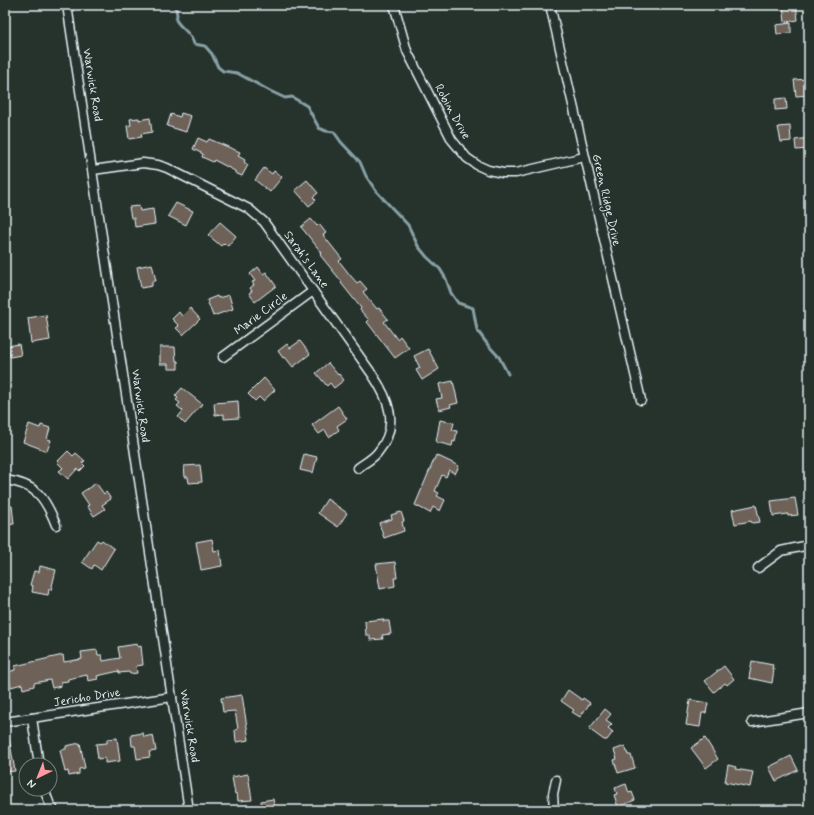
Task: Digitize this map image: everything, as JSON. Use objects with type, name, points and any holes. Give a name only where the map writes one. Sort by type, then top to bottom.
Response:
[{"type":"street","name":"Warwick Road","points":[[67,5],[189,810]]},
{"type":"street","name":"Robin Drive","points":[[394,5],[407,51],[452,140],[467,158],[488,170],[503,173],[516,173],[584,157]]},
{"type":"street","name":"Green Ridge Drive","points":[[550,5],[641,400]]},
{"type":"street","name":"Sarah's Lane","points":[[93,170],[143,163],[158,165],[167,168],[249,209],[264,222],[382,388],[389,407],[389,429],[377,454],[358,468]]},
{"type":"street","name":"Marie Circle","points":[[223,357],[313,291]]},
{"type":"street","points":[[5,480],[23,483],[34,490],[49,507],[56,524]]},
{"type":"street","points":[[758,568],[781,551],[809,545]]},
{"type":"street","name":"Jericho Drive","points":[[5,722],[172,697]]},
{"type":"street","points":[[752,722],[809,713]]},
{"type":"street","points":[[32,718],[38,757]]},
{"type":"street","points":[[554,810],[553,794],[556,780]]},
{"type":"street","points":[[48,797],[54,810]]},
{"type":"building","points":[[783,5],[796,5],[798,20],[785,22]]},
{"type":"building","points":[[791,23],[791,33],[777,34],[776,25]]},
{"type":"building","points":[[807,79],[809,95],[796,96],[794,80]]},
{"type":"building","points":[[786,98],[787,109],[775,110],[775,99]]},
{"type":"building","points":[[181,113],[191,116],[186,132],[167,126],[171,114],[180,117]]},
{"type":"building","points":[[139,118],[139,120],[150,118],[152,132],[141,134],[142,137],[129,139],[127,126],[131,125],[130,119]]},
{"type":"building","points":[[790,126],[791,141],[781,142],[778,127]]},
{"type":"building","points":[[198,138],[207,142],[209,139],[240,152],[238,156],[245,160],[244,162],[248,165],[242,176],[214,160],[213,162],[202,157],[203,154],[193,149]]},
{"type":"building","points":[[809,138],[809,149],[796,150],[795,140]]},
{"type":"building","points":[[264,168],[272,174],[274,171],[282,177],[270,192],[255,180]]},
{"type":"building","points":[[307,180],[318,193],[313,197],[316,200],[309,206],[295,190]]},
{"type":"building","points":[[176,203],[193,211],[186,225],[168,216]]},
{"type":"building","points":[[139,206],[140,211],[153,209],[155,224],[135,227],[134,218],[131,218],[129,207]]},
{"type":"building","points":[[311,219],[317,226],[319,224],[326,233],[323,235],[342,259],[339,261],[350,275],[357,283],[360,281],[367,289],[363,292],[377,309],[379,308],[388,319],[384,322],[397,339],[400,336],[409,348],[395,358],[367,322],[369,320],[360,310],[361,308],[320,255],[322,253],[301,227]]},
{"type":"building","points":[[220,222],[236,236],[228,246],[224,243],[221,246],[208,235]]},
{"type":"building","points":[[152,264],[156,281],[152,281],[152,286],[141,288],[137,267]]},
{"type":"building","points":[[258,267],[263,274],[266,272],[276,286],[255,302],[249,293],[252,291],[250,288],[254,285],[252,282],[255,281],[250,274]]},
{"type":"building","points":[[229,295],[233,309],[213,316],[207,300],[217,296],[218,298]]},
{"type":"building","points":[[190,308],[200,319],[183,335],[176,328],[179,326],[172,319],[179,312],[182,316]]},
{"type":"building","points":[[46,315],[50,340],[31,343],[28,318]]},
{"type":"building","points":[[300,341],[310,354],[293,367],[278,351],[287,344],[290,348]]},
{"type":"building","points":[[19,344],[21,355],[10,357],[8,346]]},
{"type":"building","points":[[160,347],[175,347],[178,369],[168,369],[168,364],[160,364]]},
{"type":"building","points":[[428,349],[439,369],[422,380],[416,370],[420,368],[414,356]]},
{"type":"building","points":[[328,363],[344,380],[334,388],[330,383],[327,386],[316,373]]},
{"type":"building","points":[[264,378],[275,390],[263,401],[259,397],[255,401],[248,394]]},
{"type":"building","points":[[453,381],[458,403],[450,405],[451,407],[439,410],[436,399],[442,398],[439,384]]},
{"type":"building","points":[[182,388],[202,404],[185,424],[178,417],[183,411],[177,406],[180,403],[176,400],[178,398],[175,396]]},
{"type":"building","points":[[238,401],[239,418],[224,419],[224,414],[215,415],[214,403]]},
{"type":"building","points":[[338,406],[347,419],[337,426],[339,430],[329,437],[325,430],[319,434],[312,425]]},
{"type":"building","points":[[440,420],[454,423],[452,430],[457,431],[455,442],[453,441],[452,446],[436,442]]},
{"type":"building","points":[[29,424],[40,428],[41,425],[50,428],[47,439],[51,440],[47,451],[23,442]]},
{"type":"building","points":[[68,451],[73,456],[76,453],[85,461],[82,463],[85,466],[80,471],[77,469],[68,479],[59,471],[63,468],[57,462]]},
{"type":"building","points":[[304,454],[317,457],[313,473],[300,470]]},
{"type":"building","points":[[436,455],[459,466],[455,474],[449,470],[446,477],[442,475],[435,491],[439,493],[437,496],[445,500],[440,511],[433,507],[430,513],[415,505]]},
{"type":"building","points":[[200,465],[202,482],[189,483],[188,477],[185,477],[184,466]]},
{"type":"building","points":[[96,483],[104,494],[106,492],[111,499],[102,505],[105,509],[94,516],[81,493]]},
{"type":"building","points":[[795,498],[798,515],[788,516],[788,514],[773,516],[771,501]]},
{"type":"building","points":[[327,499],[347,513],[338,527],[318,513]]},
{"type":"building","points":[[756,505],[760,522],[752,523],[751,521],[735,524],[732,510]]},
{"type":"building","points":[[5,506],[12,506],[14,524],[5,525]]},
{"type":"building","points":[[401,512],[404,521],[402,522],[404,531],[384,538],[379,523],[392,519],[391,515]]},
{"type":"building","points":[[212,539],[214,551],[220,550],[222,566],[201,570],[196,542]]},
{"type":"building","points":[[97,540],[100,542],[102,540],[114,549],[101,570],[94,565],[92,569],[82,562]]},
{"type":"building","points":[[395,562],[397,578],[394,578],[395,586],[380,589],[376,564]]},
{"type":"building","points":[[40,566],[56,570],[51,590],[49,589],[48,595],[32,592],[33,586],[30,585],[34,571],[39,572]]},
{"type":"building","points":[[383,619],[383,621],[389,621],[391,634],[382,635],[383,639],[370,640],[370,635],[366,635],[365,621]]},
{"type":"building","points":[[137,644],[138,647],[141,646],[143,665],[136,666],[137,673],[119,673],[119,671],[97,676],[98,679],[88,681],[87,675],[68,679],[68,681],[61,682],[61,686],[52,688],[50,680],[34,683],[34,686],[23,689],[22,684],[11,687],[8,672],[15,670],[15,666],[63,655],[64,662],[82,659],[81,652],[97,650],[98,655],[102,655],[103,661],[120,658],[118,647]]},
{"type":"building","points":[[752,661],[773,665],[772,669],[774,669],[772,683],[749,678]]},
{"type":"building","points":[[724,666],[734,679],[727,685],[725,683],[714,692],[705,681]]},
{"type":"building","points":[[568,690],[582,700],[583,698],[590,703],[580,717],[572,712],[574,710],[561,701]]},
{"type":"building","points":[[242,695],[249,740],[236,742],[235,730],[238,729],[235,711],[223,712],[221,698]]},
{"type":"building","points":[[690,700],[708,703],[706,713],[702,713],[700,727],[686,725]]},
{"type":"building","points":[[605,709],[611,714],[606,720],[612,724],[608,728],[613,732],[607,740],[604,740],[589,729]]},
{"type":"building","points":[[143,733],[144,737],[153,735],[156,751],[149,752],[150,757],[137,759],[135,746],[132,746],[131,735]]},
{"type":"building","points":[[5,738],[9,738],[15,771],[5,772]]},
{"type":"building","points":[[117,738],[120,761],[105,763],[105,758],[98,759],[96,744],[107,743],[107,739]]},
{"type":"building","points":[[705,738],[718,759],[706,768],[691,748]]},
{"type":"building","points":[[80,743],[85,768],[79,769],[79,774],[69,776],[68,771],[65,772],[60,750],[66,749],[66,746]]},
{"type":"building","points":[[625,746],[628,755],[631,755],[635,768],[618,773],[614,760],[617,759],[614,750]]},
{"type":"building","points":[[791,756],[798,770],[776,781],[769,767]]},
{"type":"building","points":[[728,765],[736,767],[735,769],[753,772],[750,787],[725,782]]},
{"type":"building","points":[[248,774],[252,800],[238,801],[237,794],[235,794],[232,777]]},
{"type":"building","points":[[626,784],[629,793],[632,792],[635,800],[618,807],[614,795],[617,794],[615,788]]},
{"type":"building","points":[[273,799],[275,810],[262,810],[261,801]]},
{"type":"waterway","points":[[170,5],[176,8],[176,20],[191,36],[194,44],[205,46],[212,54],[218,67],[223,71],[237,73],[285,98],[292,97],[307,106],[319,128],[334,132],[341,142],[360,162],[366,176],[376,191],[408,225],[418,246],[440,269],[446,279],[451,293],[458,303],[473,308],[477,330],[499,357],[508,374]]}]
